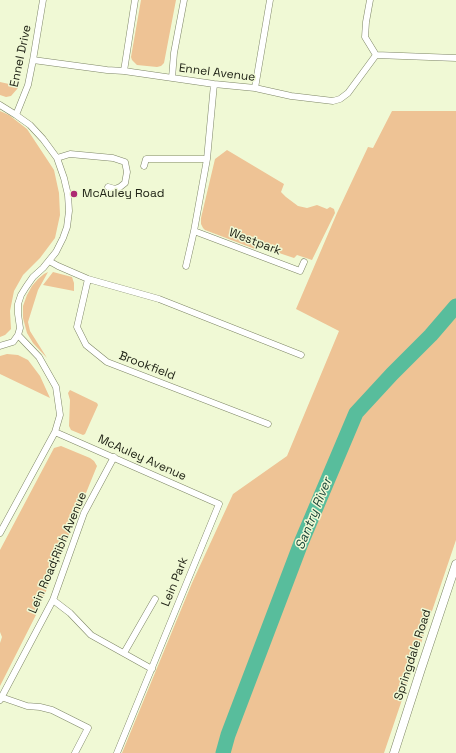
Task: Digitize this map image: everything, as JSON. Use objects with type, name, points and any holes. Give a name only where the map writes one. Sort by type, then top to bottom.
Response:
[{"type":"street","name":"Ennel Drive","points":[[16,114],[28,85],[34,60],[43,0]]},
{"type":"street","points":[[124,71],[135,0]]},
{"type":"street","points":[[172,78],[174,53],[184,0]]},
{"type":"street","points":[[255,88],[270,0]]},
{"type":"street","points":[[370,0],[365,37],[376,55],[456,58]]},
{"type":"street","name":"Ennel Avenue","points":[[34,60],[255,88],[292,96],[333,102],[348,93],[376,55]]},
{"type":"street","points":[[186,266],[207,159],[214,84]]},
{"type":"street","points":[[0,105],[16,114],[30,125],[57,158],[68,195],[69,210],[64,238],[56,252],[33,277],[21,295],[18,304],[20,328],[18,335],[13,342],[0,346]]},
{"type":"street","points":[[57,158],[70,154],[113,158],[125,162],[127,172],[125,183],[115,189],[108,187]]},
{"type":"street","points":[[144,166],[146,159],[207,159]]},
{"type":"street","name":"Westpark","points":[[194,231],[300,271],[304,262]]},
{"type":"street","points":[[49,261],[88,279],[159,299],[301,355]]},
{"type":"street","name":"Brookfield","points":[[88,279],[77,327],[86,345],[107,362],[268,424]]},
{"type":"street","points":[[0,533],[55,432],[60,415],[56,387],[39,357],[18,335]]},
{"type":"street","name":"McAuley Avenue","points":[[55,432],[220,504]]},
{"type":"street","name":"Lein Road;Ribh Avenue","points":[[1,698],[53,600],[84,513],[114,457]]},
{"type":"street","name":"Lein Park","points":[[117,753],[220,504]]},
{"type":"street","name":"Springdale Road","points":[[394,753],[456,564]]},
{"type":"street","name":"Lein Park","points":[[124,654],[156,599]]},
{"type":"street","points":[[53,600],[70,613],[91,635],[152,669]]},
{"type":"street","points":[[1,698],[27,706],[52,710],[88,728],[75,753]]},
{"type":"shaded area","points":[[141,0],[176,0],[164,63],[161,66],[137,65],[131,57]]},
{"type":"shaded area","points":[[0,82],[18,86],[18,88],[11,96],[6,97],[0,95]]},
{"type":"shaded area","points":[[0,111],[9,115],[27,129],[54,170],[59,193],[60,215],[55,238],[40,258],[23,275],[14,291],[10,311],[11,329],[5,335],[0,337]]},
{"type":"shaded area","points":[[392,111],[456,111],[456,540],[384,753],[122,753],[192,583],[233,494],[287,456],[339,331],[296,309],[337,213],[368,147],[373,148]]},
{"type":"shaded area","points":[[227,150],[284,184],[281,192],[298,206],[307,208],[317,205],[327,209],[330,207],[334,209],[335,213],[312,260],[297,255],[294,258],[258,246],[255,249],[203,228],[201,218],[215,159]]},
{"type":"shaded area","points":[[48,272],[38,290],[28,322],[30,331],[47,358],[33,343],[27,333],[23,318],[23,306],[32,286],[38,279]]},
{"type":"shaded area","points":[[53,272],[72,277],[74,291],[43,285]]},
{"type":"shaded area","points":[[7,354],[18,355],[28,360],[40,376],[50,398],[0,374],[0,356]]},
{"type":"shaded area","points":[[70,390],[97,403],[98,405],[85,434],[83,435],[71,430],[69,426],[70,400],[68,393]]},
{"type":"shaded area","points":[[61,446],[90,458],[97,466],[38,611],[0,686],[0,643],[2,637],[0,632],[0,550],[54,448]]},
{"type":"waterway","name":"Santry River","points":[[223,753],[228,735],[301,543],[356,413],[431,335],[456,306]]},
{"type":"place","name":"McAuley Road","points":[[74,194]]}]
